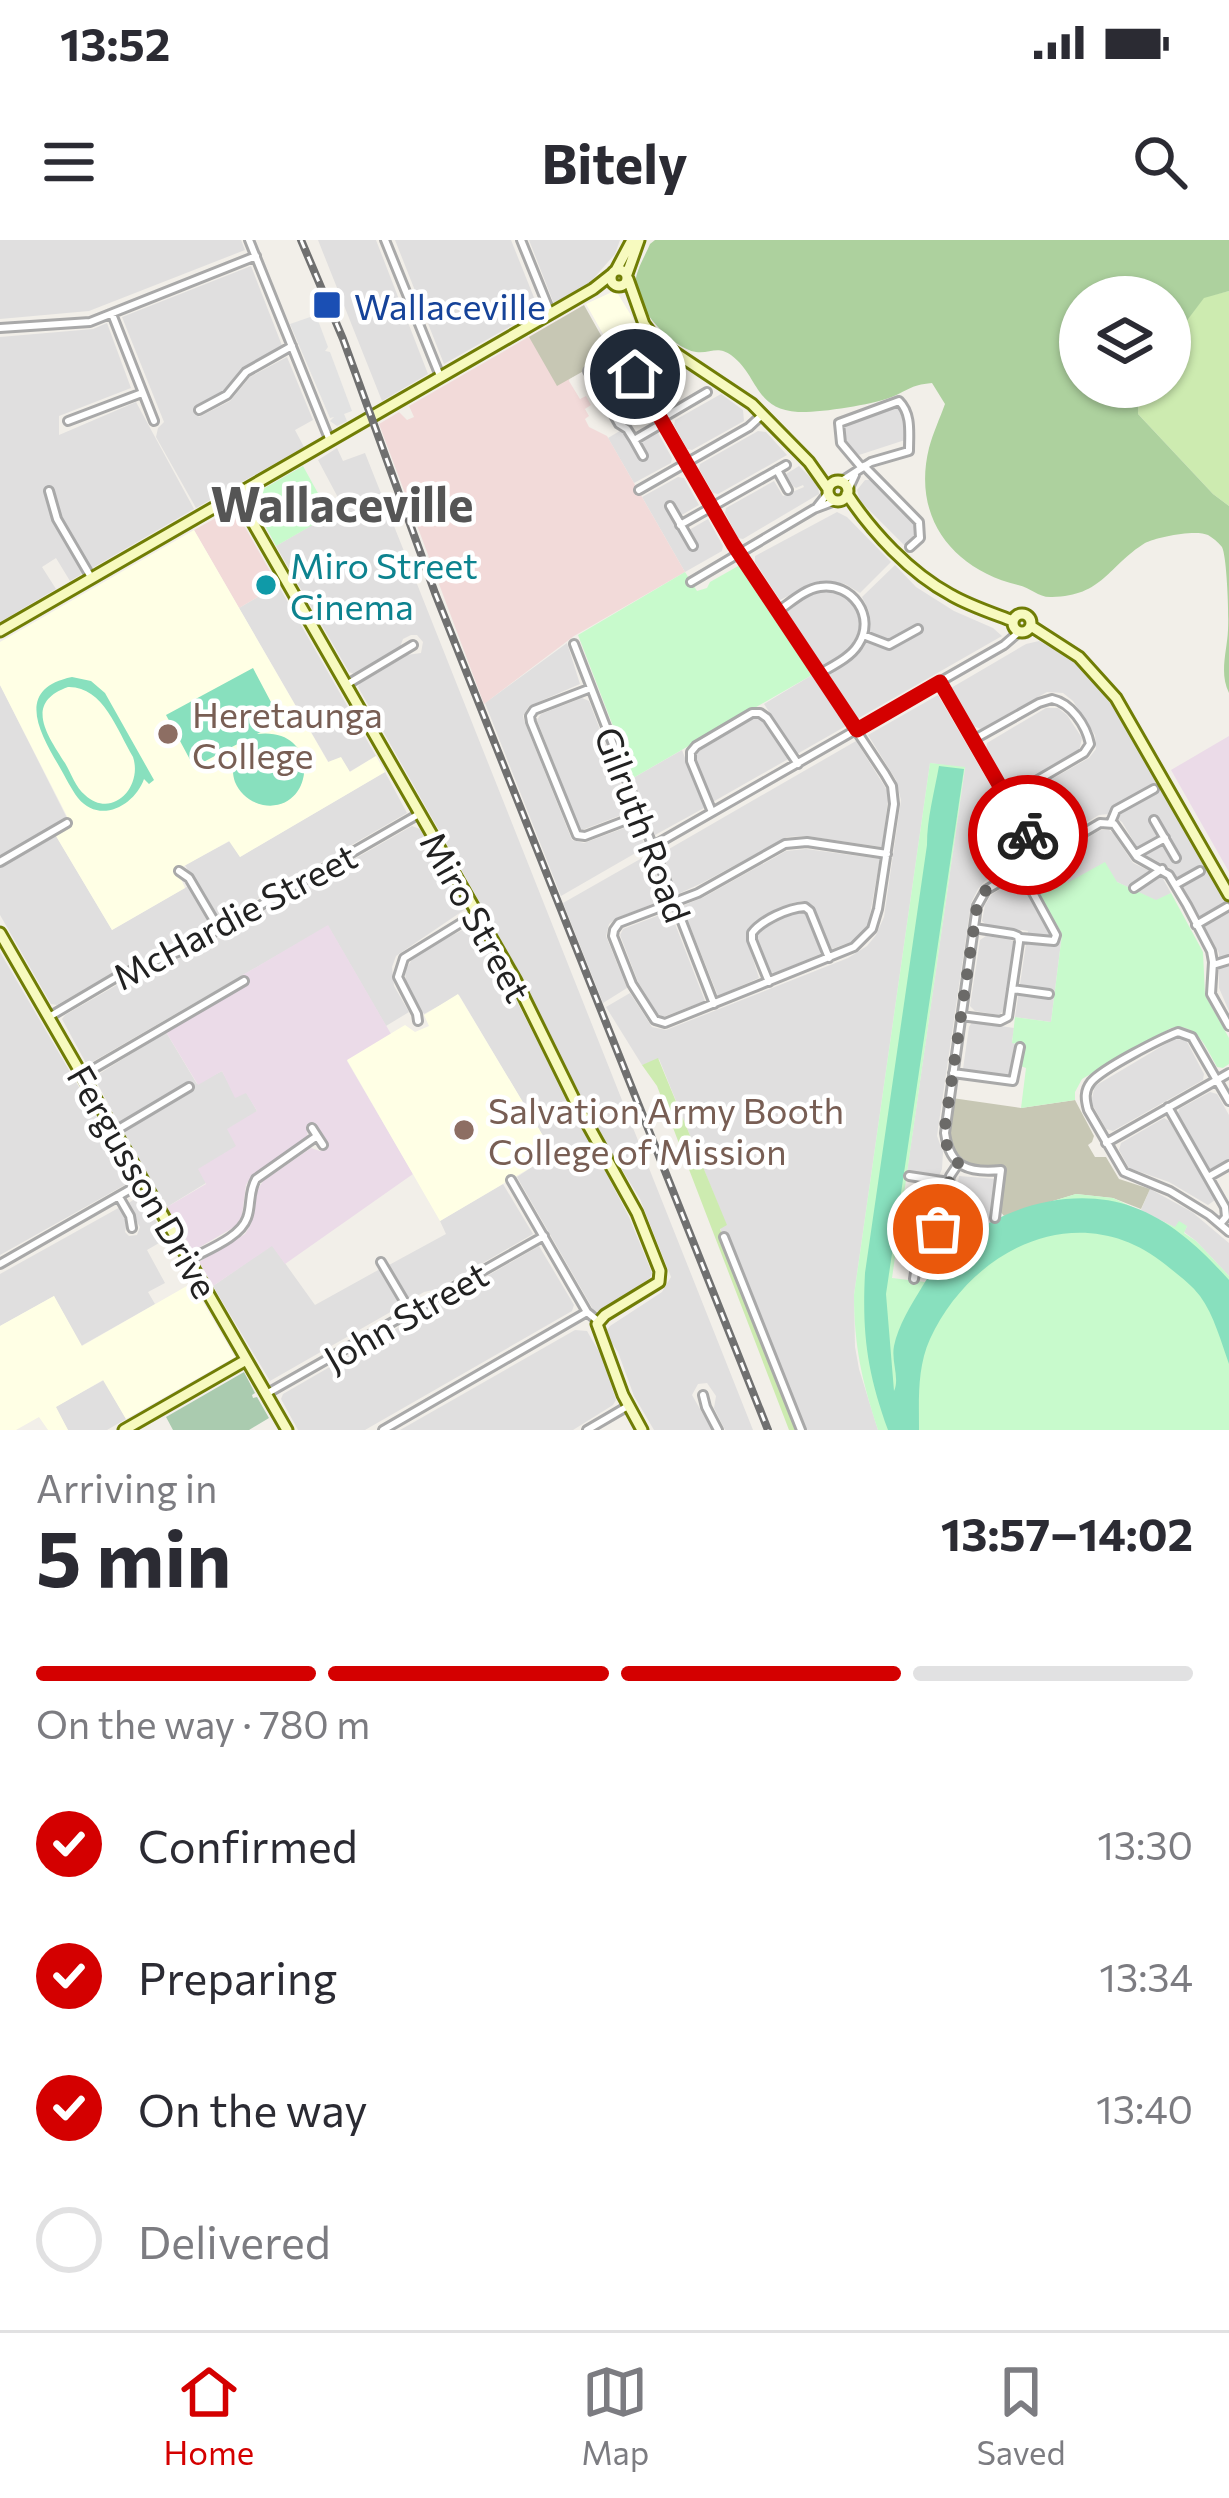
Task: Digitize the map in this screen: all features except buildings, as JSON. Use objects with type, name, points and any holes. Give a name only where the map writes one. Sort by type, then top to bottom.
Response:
[{"type":"street","points":[[249,240],[330,441]]},
{"type":"street","points":[[386,240],[441,377]]},
{"type":"street","points":[[520,240],[551,314]]},
{"type":"street","points":[[0,631],[619,278],[636,240]]},
{"type":"street","points":[[0,328],[90,322],[256,256]]},
{"type":"street","points":[[619,278],[650,333],[665,349],[737,393],[934,585],[1016,626]]},
{"type":"street","points":[[112,314],[154,421]]},
{"type":"street","points":[[199,410],[227,394],[246,372],[292,346]]},
{"type":"street","points":[[640,376],[665,361]]},
{"type":"street","points":[[588,370],[643,456]]},
{"type":"street","points":[[598,387],[625,371],[640,376],[740,553],[894,792],[886,854],[878,909],[872,929],[860,944],[666,1023],[657,1022],[633,986],[613,934],[618,924],[698,892],[790,843],[886,854]]},
{"type":"street","points":[[634,440],[707,392]]},
{"type":"street","points":[[68,422],[142,393]]},
{"type":"street","points":[[691,581],[814,509],[861,468],[909,451],[909,420],[902,403],[893,402],[839,423],[841,443],[861,468],[919,522],[920,538],[910,547]]},
{"type":"street","points":[[639,490],[762,415]]},
{"type":"street","points":[[680,525],[786,465]]},
{"type":"street","points":[[777,470],[788,490]]},
{"type":"street","points":[[49,491],[57,519],[92,578]]},
{"type":"street","name":"Miro Street","points":[[237,495],[516,981],[637,1213],[662,1275],[654,1287],[598,1322]]},
{"type":"street","points":[[670,506],[693,546]]},
{"type":"street","points":[[778,611],[814,588],[837,588],[860,606],[865,621],[854,650],[819,674]]},
{"type":"street","points":[[653,846],[1004,645],[1019,614],[1025,614],[1031,626],[1079,656],[1117,698],[1229,895]]},
{"type":"street","points":[[863,634],[889,645],[918,629]]},
{"type":"street","points":[[346,685],[413,645]]},
{"type":"street","name":"Gilruth Road","points":[[578,648],[714,1004]]},
{"type":"street","points":[[940,682],[1040,857]]},
{"type":"street","points":[[591,688],[534,710],[530,716],[556,788],[579,836],[640,814]]},
{"type":"street","points":[[973,740],[1052,699],[1067,705],[1088,735],[1090,744],[1084,753],[1006,798]]},
{"type":"street","points":[[712,812],[691,760],[692,749],[752,713],[767,718],[797,764]]},
{"type":"street","points":[[1111,823],[1117,810],[1154,789]]},
{"type":"street","name":"McHardie Street","points":[[49,1017],[120,975],[183,950],[420,814]]},
{"type":"street","points":[[1154,820],[1176,858]]},
{"type":"street","points":[[995,1218],[1001,1170],[982,1172],[958,1163],[944,1133],[977,906],[986,890],[1100,823],[1111,823],[1135,854],[1162,869],[1175,885],[1211,951],[1211,994],[1229,1026]]},
{"type":"street","points":[[0,862],[67,824]]},
{"type":"street","points":[[1135,854],[1165,838]]},
{"type":"street","points":[[974,928],[1019,939],[1054,941],[1056,935],[1020,868]]},
{"type":"street","points":[[1134,888],[1162,869]]},
{"type":"street","points":[[178,871],[189,878],[219,929]]},
{"type":"street","points":[[1175,885],[1200,871]]},
{"type":"street","points":[[769,982],[752,933],[798,907],[812,915],[829,958]]},
{"type":"street","points":[[1196,926],[1227,907]]},
{"type":"street","points":[[418,1021],[398,977],[404,958],[477,913]]},
{"type":"street","name":"Fergusson Drive","points":[[0,933],[287,1430]]},
{"type":"street","points":[[962,1016],[1006,1019],[1019,939]]},
{"type":"street","points":[[1213,965],[1229,961]]},
{"type":"street","points":[[83,1076],[244,981]]},
{"type":"street","points":[[1012,989],[1049,994]]},
{"type":"street","points":[[1219,1009],[1229,1003]]},
{"type":"street","points":[[1229,1101],[1192,1037],[1180,1032],[1096,1077],[1085,1092],[1106,1143],[1127,1174],[1171,1191],[1229,1232]]},
{"type":"street","points":[[953,1073],[1013,1081],[1020,1047]]},
{"type":"street","points":[[1106,1143],[1229,1073]]},
{"type":"street","points":[[115,1131],[189,1088]]},
{"type":"street","points":[[1168,1107],[1226,1210],[1220,1224]]},
{"type":"street","points":[[189,1260],[242,1227],[256,1179],[318,1136]]},
{"type":"street","points":[[944,1214],[949,1182],[958,1163]]},
{"type":"street","points":[[1208,1178],[1229,1166]]},
{"type":"street","points":[[909,1176],[949,1182]]},
{"type":"street","points":[[511,1180],[587,1312],[598,1322],[598,1333],[642,1430]]},
{"type":"street","points":[[0,1264],[144,1182]]},
{"type":"street","points":[[119,1197],[132,1228]]},
{"type":"street","points":[[914,1279],[921,1234],[933,1214],[970,1219]]},
{"type":"street","points":[[902,1221],[929,1225]]},
{"type":"street","name":"John Street","points":[[266,1394],[544,1236]]},
{"type":"street","points":[[724,1237],[801,1430]]},
{"type":"street","points":[[381,1262],[410,1311]]},
{"type":"street","points":[[383,1430],[587,1312]]},
{"type":"street","points":[[124,1430],[247,1360]]},
{"type":"street","points":[[704,1395],[718,1430]]},
{"type":"street","points":[[587,1430],[628,1406]]},
{"type":"shaded area","points":[[0,240],[241,240],[245,250],[89,311],[0,319]]},
{"type":"shaded area","points":[[318,240],[376,240],[428,374],[382,401]]},
{"type":"shaded area","points":[[395,240],[511,240],[539,310],[444,364]]},
{"type":"shaded area","points":[[529,240],[620,240],[615,254],[587,286],[554,304]]},
{"type":"shaded area","points":[[251,266],[283,348],[241,372],[226,395],[196,411],[199,417],[230,401],[250,377],[287,357],[313,420],[295,430],[304,447],[196,508],[156,437],[164,422],[122,317]]},
{"type":"shaded area","points":[[612,292],[618,294],[646,340],[620,355],[615,355],[586,304]]},
{"type":"shaded area","points":[[584,305],[569,381],[580,399],[586,396],[591,405],[585,409],[589,427],[607,436],[685,572],[574,636],[484,704],[379,424],[399,412],[407,420],[414,417],[409,406]]},
{"type":"shaded area","points":[[584,305],[612,355],[557,386],[529,337]]},
{"type":"shaded area","points":[[316,315],[328,347],[325,351],[330,352],[352,411],[337,426],[330,421],[334,417],[330,418],[290,324]]},
{"type":"shaded area","points":[[107,323],[131,388],[59,416],[59,435],[136,402],[194,509],[70,581],[56,558],[42,567],[56,589],[0,622],[0,337],[93,329]]},
{"type":"shaded area","points":[[721,394],[743,410],[744,421],[687,449],[675,420]]},
{"type":"shaded area","points":[[896,405],[905,418],[905,440],[859,455],[844,440],[844,424]]},
{"type":"shaded area","points":[[623,429],[641,459],[646,456],[640,441],[657,431],[671,463],[634,483],[608,438]]},
{"type":"shaded area","points":[[758,431],[766,432],[787,455],[713,493],[700,464]]},
{"type":"shaded area","points":[[337,448],[343,461],[365,453],[753,1430],[725,1430],[714,1408],[716,1396],[707,1383],[698,1384],[692,1395],[712,1430],[654,1430],[606,1335],[610,1326],[662,1292],[671,1277],[640,1199],[585,1109],[522,977],[358,687],[407,655],[421,653],[423,642],[411,635],[400,647],[354,674],[349,672],[276,546],[343,507],[318,460]]},
{"type":"shaded area","points":[[799,466],[818,485],[819,494],[738,538],[726,508],[774,481],[783,496],[804,487],[793,486],[786,474]]},
{"type":"shaded area","points":[[684,478],[699,505],[680,516],[672,501],[667,504],[691,548],[697,545],[689,530],[708,519],[723,546],[685,572],[642,497]]},
{"type":"shaded area","points":[[865,480],[917,528],[917,536],[906,547],[860,501],[857,490]]},
{"type":"shaded area","points":[[234,508],[278,585],[239,608],[194,530]]},
{"type":"shaded area","points":[[837,512],[891,562],[860,593],[845,584],[819,581],[780,600],[755,556]]},
{"type":"shaded area","name":"Heretaunga College","points":[[194,530],[328,762],[341,757],[350,772],[376,756],[385,772],[240,857],[229,841],[177,870],[185,888],[112,930],[56,836],[72,826],[0,685],[0,642]]},
{"type":"shaded area","points":[[895,565],[916,587],[1002,636],[857,719],[829,674],[865,644],[870,623],[862,597]]},
{"type":"shaded area","points":[[278,585],[376,756],[349,772],[329,763],[239,608]]},
{"type":"shaded area","points":[[829,589],[852,600],[860,614],[861,630],[848,652],[822,667],[786,612],[810,593]]},
{"type":"shaded area","points":[[1039,641],[1070,658],[1122,715],[1229,905],[1229,1011],[1219,988],[1219,953],[1170,868],[1140,852],[1122,822],[1109,814],[1099,815],[1048,845],[1040,843],[1019,806],[1020,797],[1089,758],[1096,749],[1095,735],[1073,701],[1063,693],[1047,692],[981,729],[973,726],[951,688]]},
{"type":"shaded area","points":[[567,643],[580,684],[529,706],[525,723],[572,840],[584,843],[635,824],[646,847],[561,896],[485,703]]},
{"type":"shaded area","points":[[812,675],[846,726],[797,754],[764,704]]},
{"type":"shaded area","points":[[0,685],[67,818],[0,856]]},
{"type":"shaded area","points":[[938,695],[1028,850],[985,881],[971,903],[937,1136],[942,1169],[939,1176],[907,1172],[965,768],[930,763],[854,1295],[855,1347],[878,1430],[799,1430],[720,1228],[726,1224],[659,1059],[642,1065],[606,1007],[630,993],[652,1027],[666,1030],[848,958],[867,946],[884,917],[901,800],[896,780],[868,735]]},
{"type":"shaded area","points":[[582,698],[589,701],[630,808],[582,830],[537,720],[541,714]]},
{"type":"shaded area","points":[[1046,708],[1058,708],[1067,715],[1082,738],[1079,751],[1015,788],[1009,787],[986,750],[987,743]]},
{"type":"shaded area","points":[[758,715],[790,758],[711,803],[693,755]]},
{"type":"shaded area","points":[[1229,736],[1229,872],[1171,770]]},
{"type":"shaded area","points":[[856,741],[887,790],[882,847],[787,837],[678,894],[662,853]]},
{"type":"shaded area","points":[[682,750],[704,808],[655,835],[633,778]]},
{"type":"shaded area","points":[[385,772],[407,813],[218,922],[185,865],[230,841],[240,857]]},
{"type":"shaded area","points":[[412,826],[420,829],[464,910],[396,956],[394,986],[409,1012],[386,1026],[328,926],[87,1065],[62,1019],[65,1015],[122,982],[187,955]]},
{"type":"shaded area","points":[[1101,830],[1113,833],[1133,863],[1162,877],[1171,893],[1157,901],[1117,882],[1067,883],[1052,857]]},
{"type":"shaded area","points":[[56,836],[112,930],[190,885],[214,925],[51,1004],[0,915],[0,868]]},
{"type":"shaded area","points":[[806,849],[880,859],[868,925],[853,941],[832,949],[812,905],[792,903],[755,921],[747,931],[759,978],[718,996],[682,906],[786,851]]},
{"type":"shaded area","points":[[649,854],[665,899],[609,924],[606,936],[627,988],[603,1003],[563,903]]},
{"type":"shaded area","points":[[1027,873],[1062,934],[1051,1022],[1015,1017],[1028,931],[982,921],[991,895]]},
{"type":"shaded area","points":[[800,910],[807,913],[823,950],[768,972],[755,940],[757,932]]},
{"type":"shaded area","points":[[670,911],[705,1001],[663,1017],[638,982],[620,935],[623,929]]},
{"type":"shaded area","points":[[328,925],[391,1034],[347,1061],[413,1174],[285,1264],[272,1246],[213,1286],[199,1262],[245,1234],[263,1181],[311,1148],[320,1151],[329,1145],[315,1124],[308,1128],[307,1138],[252,1175],[236,1226],[193,1251],[167,1207],[206,1184],[198,1169],[236,1146],[227,1129],[257,1111],[246,1093],[235,1098],[222,1071],[198,1085],[166,1032],[246,986],[241,976]]},
{"type":"shaded area","points":[[474,926],[629,1217],[652,1273],[601,1312],[594,1311],[517,1177],[553,1153],[459,995],[424,1014],[406,983],[405,971],[414,956]]},
{"type":"shaded area","points":[[986,936],[1014,943],[1005,1009],[999,1015],[970,1006],[980,940]]},
{"type":"shaded area","points":[[0,952],[132,1178],[0,1255]]},
{"type":"shaded area","name":"Salvation Army Booth College of Mission","points":[[458,994],[554,1154],[440,1221],[347,1060],[405,1025],[415,1032],[429,1026],[424,1015]]},
{"type":"shaded area","points":[[972,1022],[1014,1028],[1011,1076],[963,1069]]},
{"type":"shaded area","points":[[166,1032],[197,1084],[222,1071],[236,1097],[246,1092],[257,1111],[237,1146],[206,1183],[167,1207],[122,1131],[195,1085],[119,1124],[94,1077]]},
{"type":"shaded area","points":[[1174,1039],[1186,1040],[1203,1080],[1113,1131],[1106,1129],[1091,1102],[1095,1086]]},
{"type":"shaded area","points":[[1210,1092],[1217,1094],[1229,1115],[1229,1161],[1210,1172],[1178,1114]]},
{"type":"shaded area","points":[[952,1098],[1021,1108],[1075,1100],[1094,1136],[1088,1145],[1095,1157],[1106,1157],[1119,1179],[1150,1189],[1141,1209],[1113,1198],[1076,1194],[1004,1216],[999,1210],[1004,1165],[968,1164],[950,1146]]},
{"type":"shaded area","points":[[1164,1118],[1215,1200],[1208,1205],[1169,1182],[1129,1168],[1119,1150],[1121,1143]]},
{"type":"shaded area","points":[[959,1176],[997,1179],[991,1223],[942,1259],[932,1272],[921,1270],[925,1235],[939,1237],[950,1231]]},
{"type":"shaded area","points":[[503,1184],[533,1234],[410,1300],[389,1265],[446,1234],[440,1221]]},
{"type":"shaded area","points":[[1150,1189],[1192,1212],[1229,1243],[1229,1276],[1184,1232],[1187,1226],[1176,1228],[1141,1210]]},
{"type":"shaded area","points":[[141,1195],[166,1239],[147,1250],[165,1283],[148,1292],[155,1304],[81,1346],[54,1296],[0,1326],[0,1274],[122,1206],[128,1218],[125,1232],[137,1235],[140,1227],[127,1204]]},
{"type":"shaded area","points":[[272,1245],[315,1305],[380,1269],[401,1306],[270,1381],[213,1286]]},
{"type":"shaded area","points":[[539,1246],[574,1305],[572,1311],[365,1430],[298,1430],[281,1399],[283,1394]]},
{"type":"shaded area","points":[[192,1283],[235,1357],[126,1419],[103,1380],[56,1407],[68,1430],[48,1430],[39,1417],[16,1430],[0,1430],[0,1326],[54,1296],[82,1346]]},
{"type":"shaded area","points":[[575,1330],[587,1331],[602,1357],[616,1400],[573,1430],[400,1430]]},
{"type":"shaded area","points":[[244,1372],[253,1398],[257,1397],[269,1418],[249,1430],[173,1430],[166,1417]]},
{"type":"shaded area","points":[[104,1380],[126,1419],[107,1430],[68,1430],[55,1407]]},
{"type":"green space","points":[[655,240],[1229,240],[1229,291],[1204,298],[1191,315],[1191,276],[1059,276],[1059,408],[1138,408],[1138,414],[1229,506],[1229,693],[1224,670],[1225,562],[1222,547],[1214,539],[1195,533],[1150,541],[1094,586],[1052,597],[974,567],[942,536],[926,496],[929,448],[945,404],[932,383],[880,401],[831,410],[798,412],[773,405],[731,355],[686,349],[646,312],[636,278]]},
{"type":"green space","points":[[1229,291],[1229,506],[1138,414],[1138,408],[1191,408],[1191,315],[1204,297]]},
{"type":"green space","points":[[303,466],[330,515],[276,546],[252,501],[256,493]]},
{"type":"green space","points":[[740,565],[812,675],[633,778],[578,635],[685,572],[697,591]]},
{"type":"green space","points":[[253,668],[281,721],[257,734],[278,735],[302,755],[301,784],[293,797],[280,804],[254,802],[237,786],[234,764],[247,739],[194,767],[166,715]]},
{"type":"green space","points":[[72,677],[91,681],[105,693],[154,780],[149,784],[144,779],[125,804],[96,810],[70,787],[37,714],[43,691]],"holes":[[[68,687],[80,689],[108,712],[133,757],[134,779],[115,802],[95,802],[82,792],[43,721],[46,702],[54,694]]]},
{"type":"green space","points":[[930,763],[965,767],[892,1278],[925,1282],[966,1239],[1004,1216],[1076,1194],[1113,1198],[1175,1227],[1179,1221],[1187,1226],[1184,1233],[1229,1276],[1229,1430],[878,1430],[860,1364],[854,1295]]},
{"type":"green space","points":[[939,766],[964,769],[886,1294],[894,1391],[893,1352],[899,1331],[939,1263],[961,1242],[1014,1211],[1074,1199],[1104,1200],[1147,1213],[1186,1237],[1219,1269],[1229,1280],[1229,1364],[1205,1303],[1166,1265],[1133,1244],[1099,1234],[1065,1234],[1000,1257],[972,1279],[949,1307],[926,1350],[919,1430],[888,1430],[868,1353],[865,1273]]},
{"type":"green space","points":[[1052,857],[1067,883],[1105,862],[1117,882],[1156,900],[1171,893],[1203,952],[1205,995],[1229,1038],[1229,1064],[1217,1067],[1194,1033],[1171,1028],[1082,1079],[1075,1100],[1021,1108],[1026,1068],[1020,1066],[1023,1045],[1012,1043],[1015,1017],[1051,1022],[1062,934],[1027,873]]},
{"type":"green space","points":[[658,1058],[727,1225],[720,1229],[799,1430],[789,1430],[657,1086],[642,1065]]},
{"type":"railway","points":[[301,240],[343,339],[435,593],[768,1430]]},
{"type":"way so far","points":[[938,1229],[931,1228],[929,1219],[944,1213],[950,1176],[958,1163],[944,1133],[977,906],[992,885],[1040,857],[1028,835]]},
{"type":"place","name":"Wallaceville","points":[[327,305]]},
{"type":"place","name":"Miro Street Cinema","points":[[266,585]]},
{"type":"place","name":"Heretaunga College","points":[[168,734]]},
{"type":"place","name":"Salvation Army Booth College of Mission","points":[[464,1130]]},
{"type":"district","name":"Wallaceville","points":[[342,502]]},
{"type":"route","points":[[635,374],[733,544],[857,730],[940,682],[1028,835]]}]
